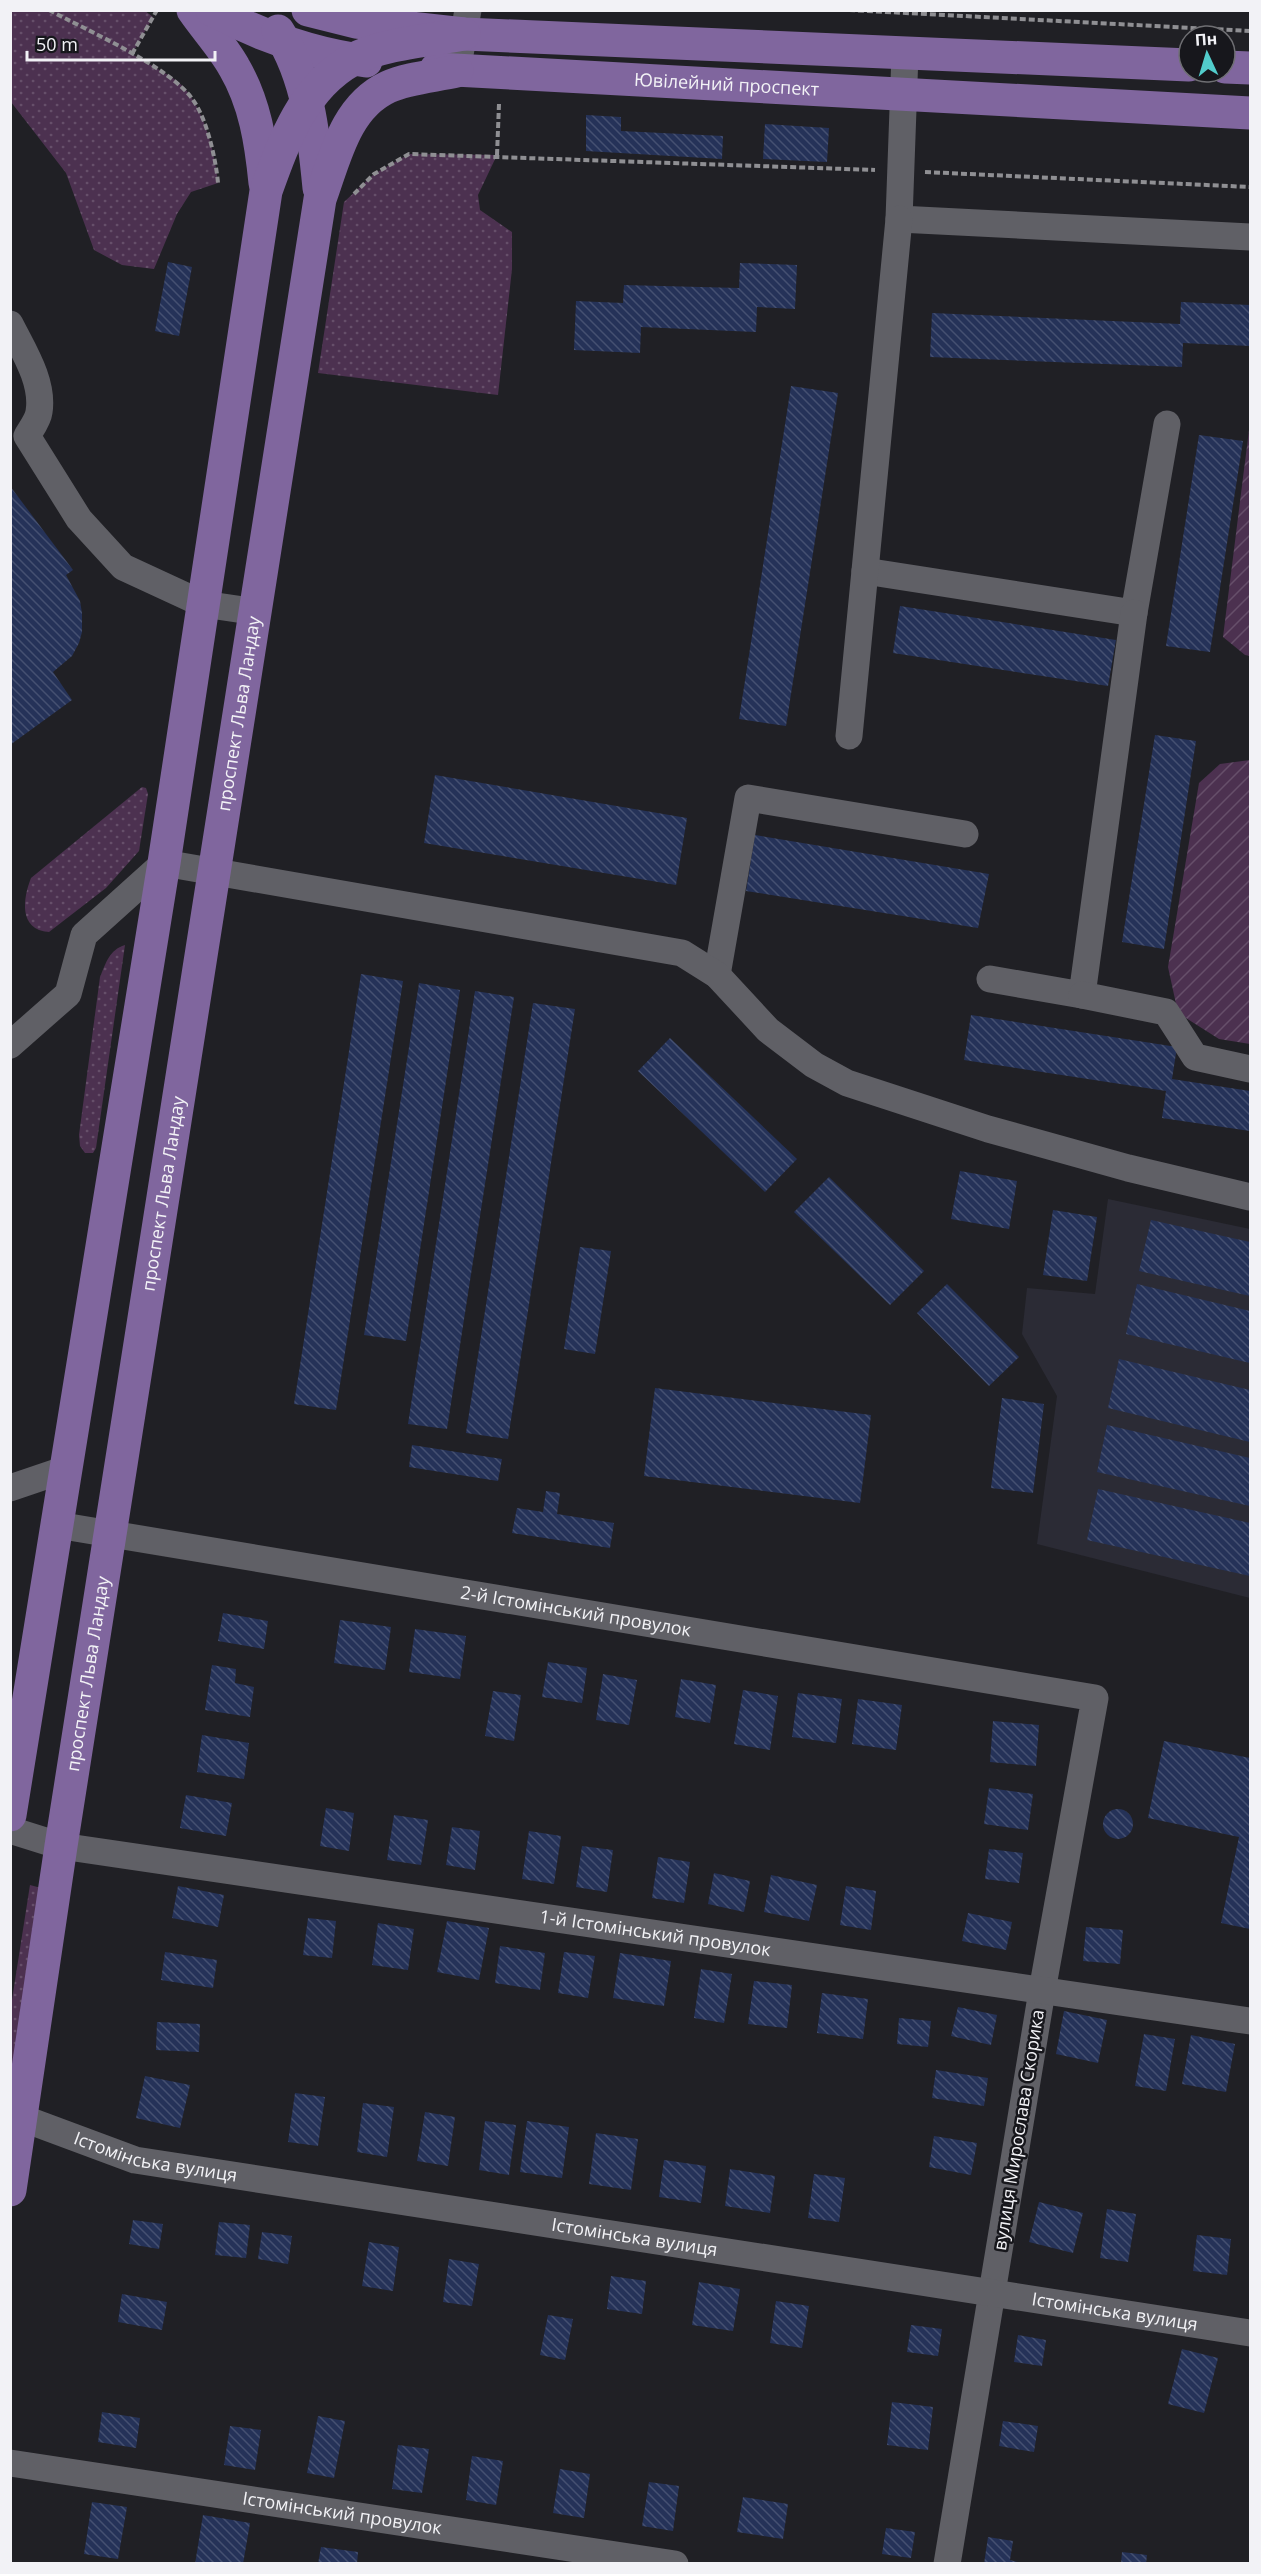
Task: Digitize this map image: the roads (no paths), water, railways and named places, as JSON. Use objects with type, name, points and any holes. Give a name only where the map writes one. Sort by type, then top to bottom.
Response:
[{"type":"main road","points":[[193,10],[234,66],[254,111],[262,149],[266,191]]},
{"type":"main road","name":"Ювілейний проспект","points":[[212,10],[245,28],[286,44],[353,59],[457,71],[1251,113]]},
{"type":"main road","points":[[263,10],[286,44],[299,72],[315,141],[336,197]]},
{"type":"main road","points":[[308,10],[356,22],[466,22],[905,54],[1177,65]]},
{"type":"main road","points":[[10,1815],[164,863],[266,191],[282,147],[306,101],[327,77],[353,59],[466,22]]},
{"type":"main road","points":[[336,197],[341,141],[352,119],[369,98],[390,86],[457,71]]},
{"type":"main road","name":"проспект Льва Ландау","points":[[10,2190],[61,1846],[257,612],[336,197]]},
{"type":"street","points":[[457,71],[466,22]]},
{"type":"street","points":[[849,736],[899,219],[905,54]]},
{"type":"street","points":[[899,219],[1251,237]]},
{"type":"street","points":[[10,324],[29,361],[39,392],[39,413],[27,436],[79,519],[123,567],[203,604],[257,612]]},
{"type":"street","points":[[1082,995],[1134,613],[1167,424]]},
{"type":"street","points":[[865,571],[1134,613]]},
{"type":"street","points":[[717,975],[748,798],[965,834]]},
{"type":"street","points":[[10,1044],[68,994],[84,935],[164,863],[667,949],[694,958],[717,975],[768,1030],[814,1065],[847,1083],[998,1132],[1128,1168],[1251,1197]]},
{"type":"street","points":[[990,979],[1166,1012],[1195,1057],[1251,1069]]},
{"type":"street","points":[[10,1488],[66,1469]]},
{"type":"street","name":"2-й Істомінський провулок","points":[[57,1525],[1095,1698]]},
{"type":"street","name":"вулиця Мирослава Скорика","points":[[947,2564],[1042,1991],[1095,1698]]},
{"type":"street","name":"1-й Істомінський провулок","points":[[10,1830],[61,1846],[1251,2021]]},
{"type":"street","name":"Істомінська вулиця","points":[[22,2118],[135,2160],[1251,2333]]},
{"type":"street","name":"Істомінський провулок","points":[[10,2463],[675,2564]]}]
